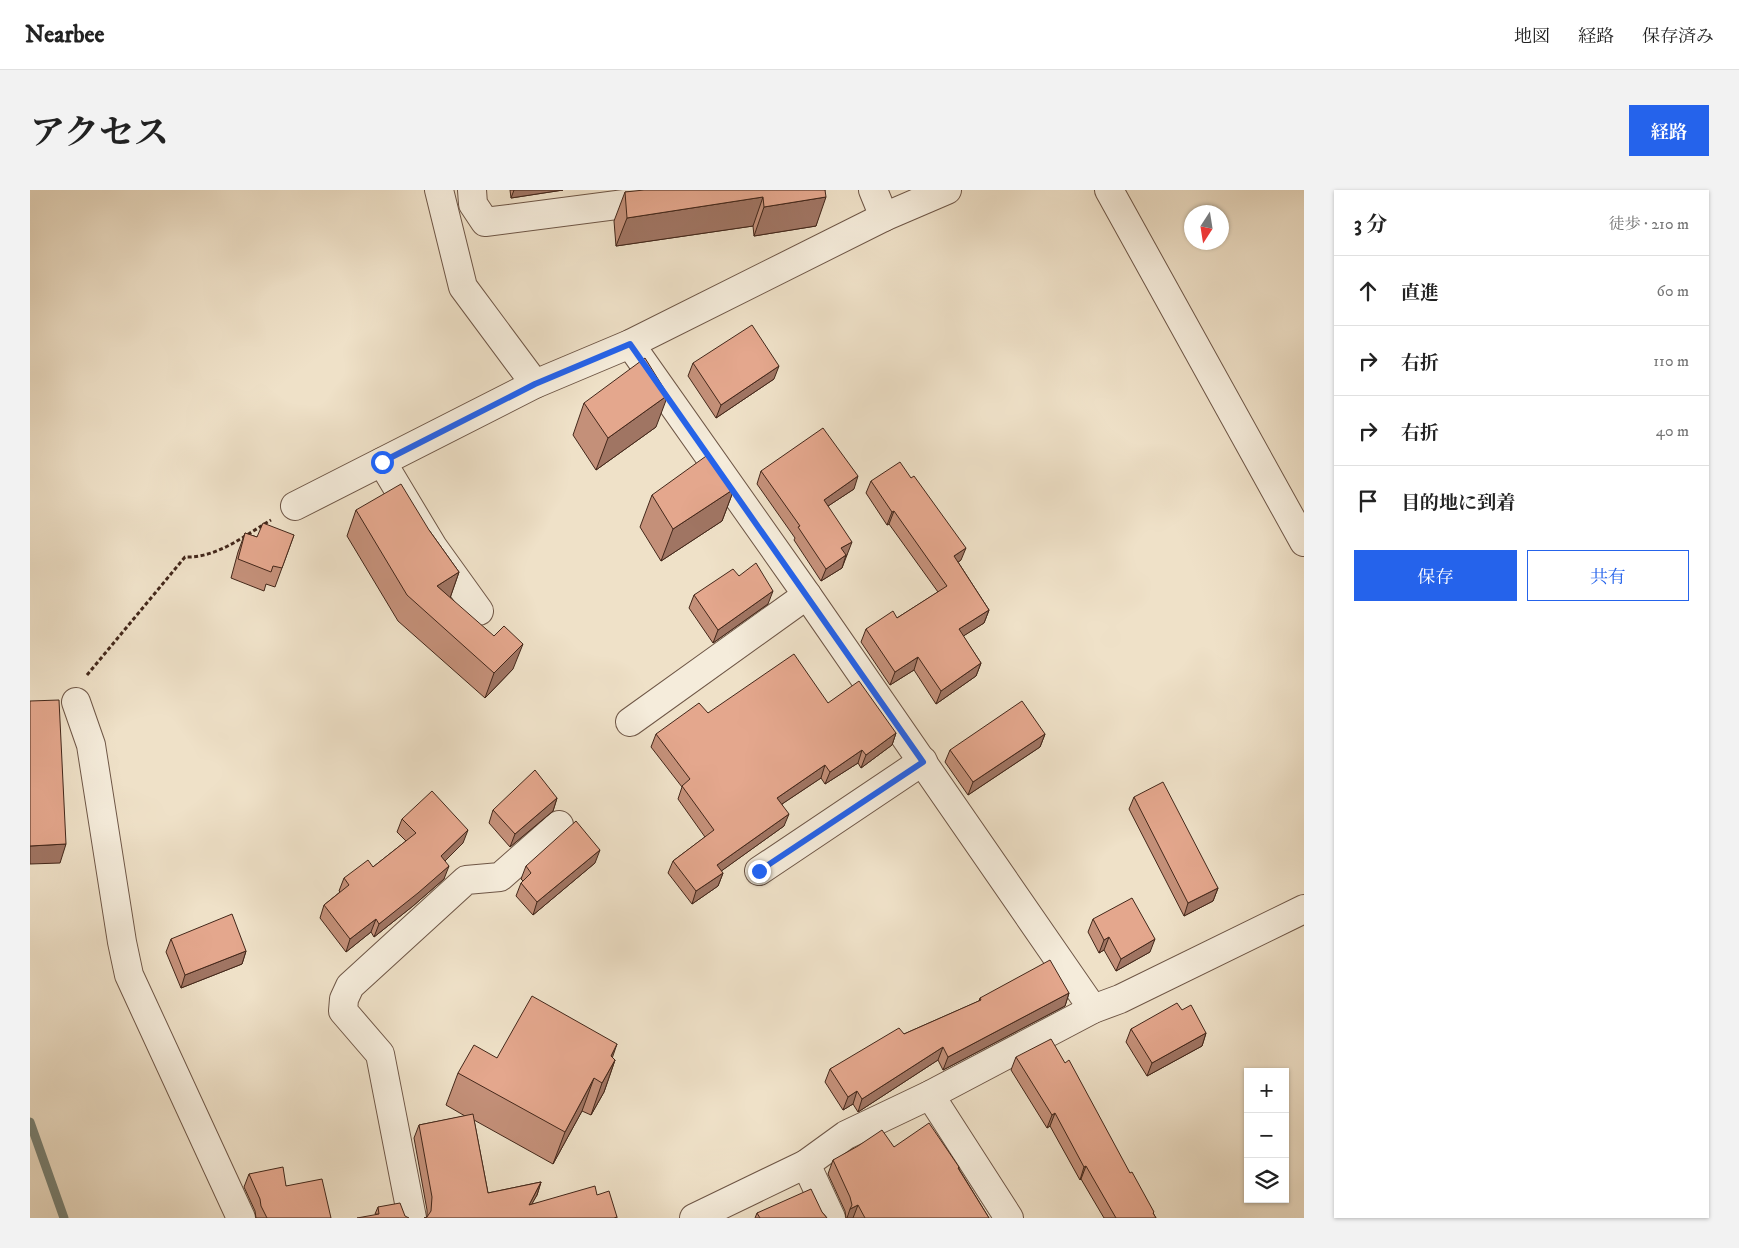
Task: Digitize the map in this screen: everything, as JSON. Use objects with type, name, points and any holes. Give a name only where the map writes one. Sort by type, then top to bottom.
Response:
[{"type":"street","points":[[439,190],[464,287],[535,384]]},
{"type":"street","points":[[472,190],[473,204],[485,222],[732,190]]},
{"type":"street","points":[[873,190],[884,217]]},
{"type":"street","points":[[295,506],[535,384],[630,344],[884,217],[947,190]]},
{"type":"street","points":[[1109,190],[1304,542]]},
{"type":"street","points":[[630,344],[807,595],[1093,1009]]},
{"type":"street","points":[[382,462],[433,547],[479,611]]},
{"type":"street","points":[[630,722],[807,595]]},
{"type":"street","points":[[80,691],[91,744],[122,942],[129,975],[240,1218]]},
{"type":"street","points":[[759,871],[923,762]]},
{"type":"street","points":[[412,1218],[380,1054],[343,1011],[344,999],[350,986],[466,880],[500,877],[558,826]]},
{"type":"street","points":[[694,1218],[806,1164],[846,1135],[930,1095],[1093,1009],[1120,999],[1304,909]]},
{"type":"street","points":[[930,1095],[1009,1218]]},
{"type":"street","points":[[806,1164],[831,1218]]},
{"type":"path","points":[[80,691],[185,557],[213,554],[295,506]]},
{"type":"building","points":[[644,190],[825,190],[826,197],[764,207],[763,197],[627,218],[625,192]]},
{"type":"building","points":[[752,325],[779,366],[721,405],[693,363]]},
{"type":"building","points":[[645,358],[668,395],[608,438],[584,403]]},
{"type":"building","points":[[823,428],[858,476],[824,500],[852,542],[841,548],[846,555],[826,569],[798,527],[800,526],[761,471]]},
{"type":"building","points":[[709,454],[734,489],[673,529],[652,495]]},
{"type":"building","points":[[900,462],[911,478],[914,476],[966,548],[954,556],[989,610],[959,629],[981,663],[941,691],[918,657],[895,672],[866,629],[893,611],[897,618],[947,586],[871,481]]},
{"type":"building","points":[[401,484],[429,530],[459,572],[437,586],[494,636],[504,626],[523,644],[494,673],[407,595],[356,510]]},
{"type":"building","points":[[263,523],[294,535],[282,568],[273,566],[271,572],[238,559],[245,533],[257,537]]},
{"type":"building","points":[[756,563],[773,591],[718,630],[694,595],[733,569],[739,576]]},
{"type":"building","points":[[794,654],[828,703],[859,681],[896,733],[866,755],[862,750],[830,772],[825,765],[777,798],[789,814],[717,865],[723,873],[696,891],[673,861],[714,830],[682,786],[690,779],[656,734],[699,703],[708,713]]},
{"type":"building","points":[[59,700],[66,844],[30,846],[30,701]]},
{"type":"building","points":[[1022,701],[1045,734],[973,782],[950,750]]},
{"type":"building","points":[[535,770],[557,798],[515,834],[493,810]]},
{"type":"building","points":[[1163,782],[1218,888],[1188,903],[1134,797]]},
{"type":"building","points":[[432,791],[468,830],[441,856],[449,866],[379,924],[376,919],[350,939],[324,905],[349,885],[344,878],[368,860],[373,867],[416,833],[402,819]]},
{"type":"building","points":[[576,821],[600,850],[537,902],[521,883],[531,873],[526,866]]},
{"type":"building","points":[[1132,898],[1155,939],[1121,959],[1109,937],[1104,940],[1093,919]]},
{"type":"building","points":[[232,914],[246,951],[185,975],[171,939]]},
{"type":"building","points":[[1050,960],[1069,993],[948,1057],[943,1047],[862,1099],[857,1091],[848,1097],[830,1069],[899,1028],[904,1034],[981,1000],[980,998]]},
{"type":"building","points":[[532,996],[617,1044],[611,1056],[615,1060],[602,1083],[594,1078],[565,1132],[458,1073],[474,1045],[497,1058]]},
{"type":"building","points":[[1177,1003],[1182,1010],[1191,1005],[1206,1033],[1152,1063],[1131,1029]]},
{"type":"building","points":[[1051,1039],[1065,1063],[1069,1060],[1156,1218],[1116,1218],[1086,1166],[1084,1167],[1055,1113],[1052,1115],[1016,1057]]},
{"type":"building","points":[[473,1114],[488,1193],[541,1182],[529,1205],[595,1186],[597,1195],[609,1191],[617,1217],[424,1218],[431,1211],[432,1197],[419,1125]]},
{"type":"building","points":[[929,1123],[959,1167],[989,1218],[865,1218],[858,1205],[850,1209],[852,1205],[850,1197],[833,1160],[882,1130],[894,1147]]},
{"type":"building","points":[[283,1167],[286,1186],[322,1179],[331,1218],[267,1218],[249,1174]]},
{"type":"building","points":[[811,1189],[827,1218],[760,1218],[757,1213]]},
{"type":"building","points":[[400,1203],[405,1216],[409,1218],[357,1218],[379,1214],[378,1207]]},
{"type":"waterway","points":[[30,1122],[64,1218]]},
{"type":"route","points":[[382,462],[535,384],[630,344],[923,762],[759,871]]}]
